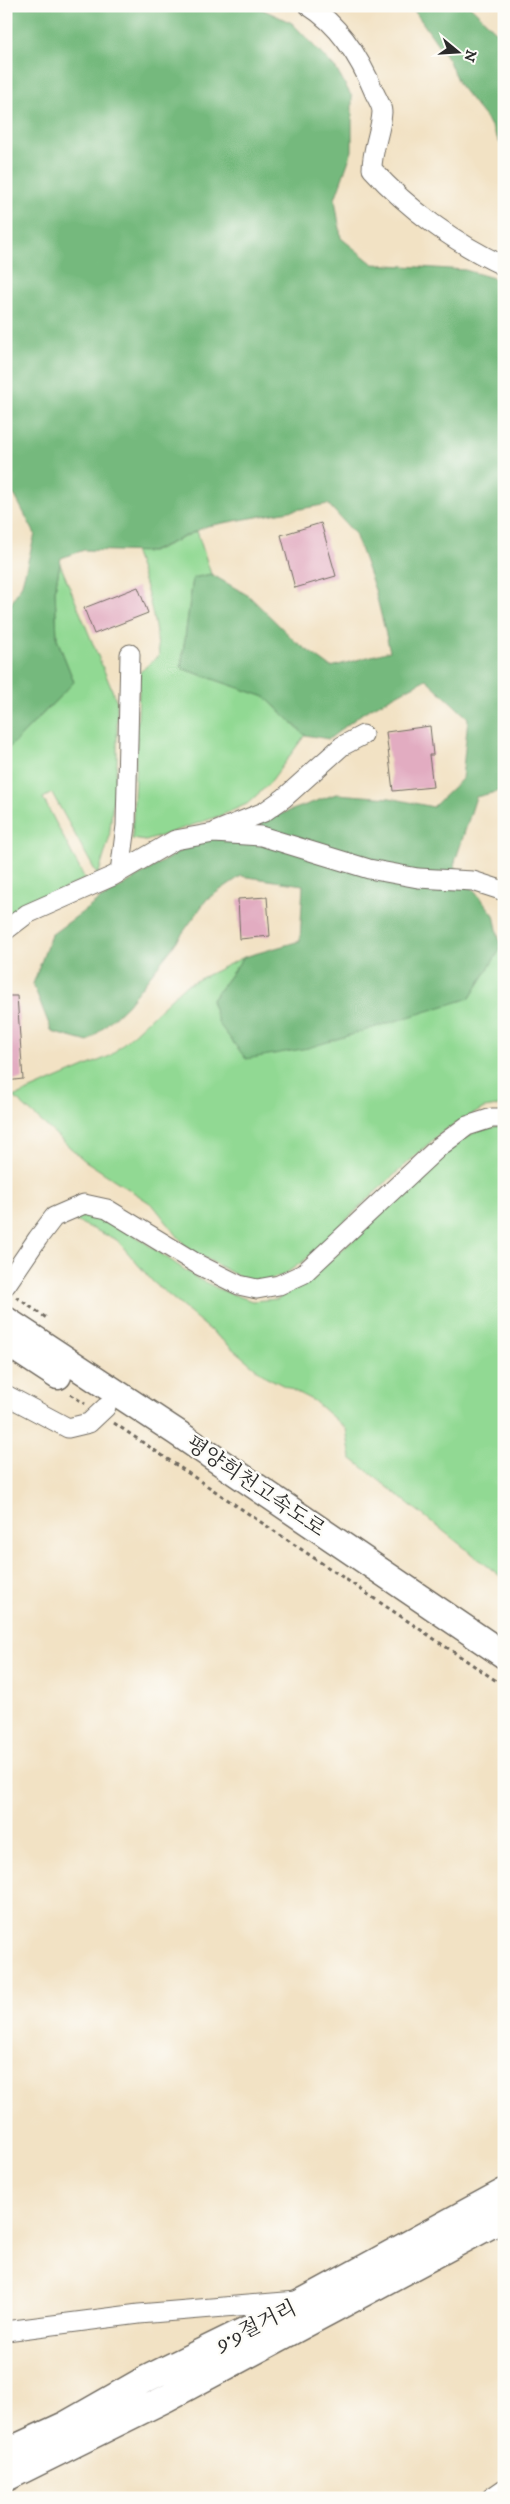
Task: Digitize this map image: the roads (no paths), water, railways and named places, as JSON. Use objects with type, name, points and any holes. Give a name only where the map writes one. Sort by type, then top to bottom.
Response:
[{"type":"highway","name":"평양희천고속도로","points":[[6,1320],[300,1515],[504,1655]]},
{"type":"highway","name":"평양희천고속도로","points":[[6,1342],[103,1411],[504,1668]]},
{"type":"highway","name":"9·9절거리","points":[[6,2452],[65,2425],[144,2380],[306,2300],[504,2192]]},
{"type":"highway","name":"9·9절거리","points":[[6,2478],[167,2398],[504,2218]]},
{"type":"street","points":[[309,6],[340,34],[364,66],[382,110],[379,130],[372,151],[372,169],[395,195],[478,254],[504,266]]},
{"type":"street","points":[[120,872],[126,826],[130,654]]},
{"type":"street","points":[[6,930],[28,914],[120,872],[175,840],[214,833],[264,812],[284,798],[342,746],[364,735]]},
{"type":"street","points":[[214,833],[261,836],[369,870],[418,878],[472,881],[504,891]]},
{"type":"street","points":[[6,1286],[54,1217],[84,1204],[107,1209],[199,1265],[239,1284],[257,1289],[279,1285],[303,1274],[439,1147],[467,1126],[492,1118],[504,1118]]},
{"type":"street","points":[[6,1395],[68,1428],[89,1423],[103,1411]]},
{"type":"street","points":[[6,2331],[139,2314],[306,2300]]},
{"type":"street","points":[[491,2498],[504,2488]]}]
